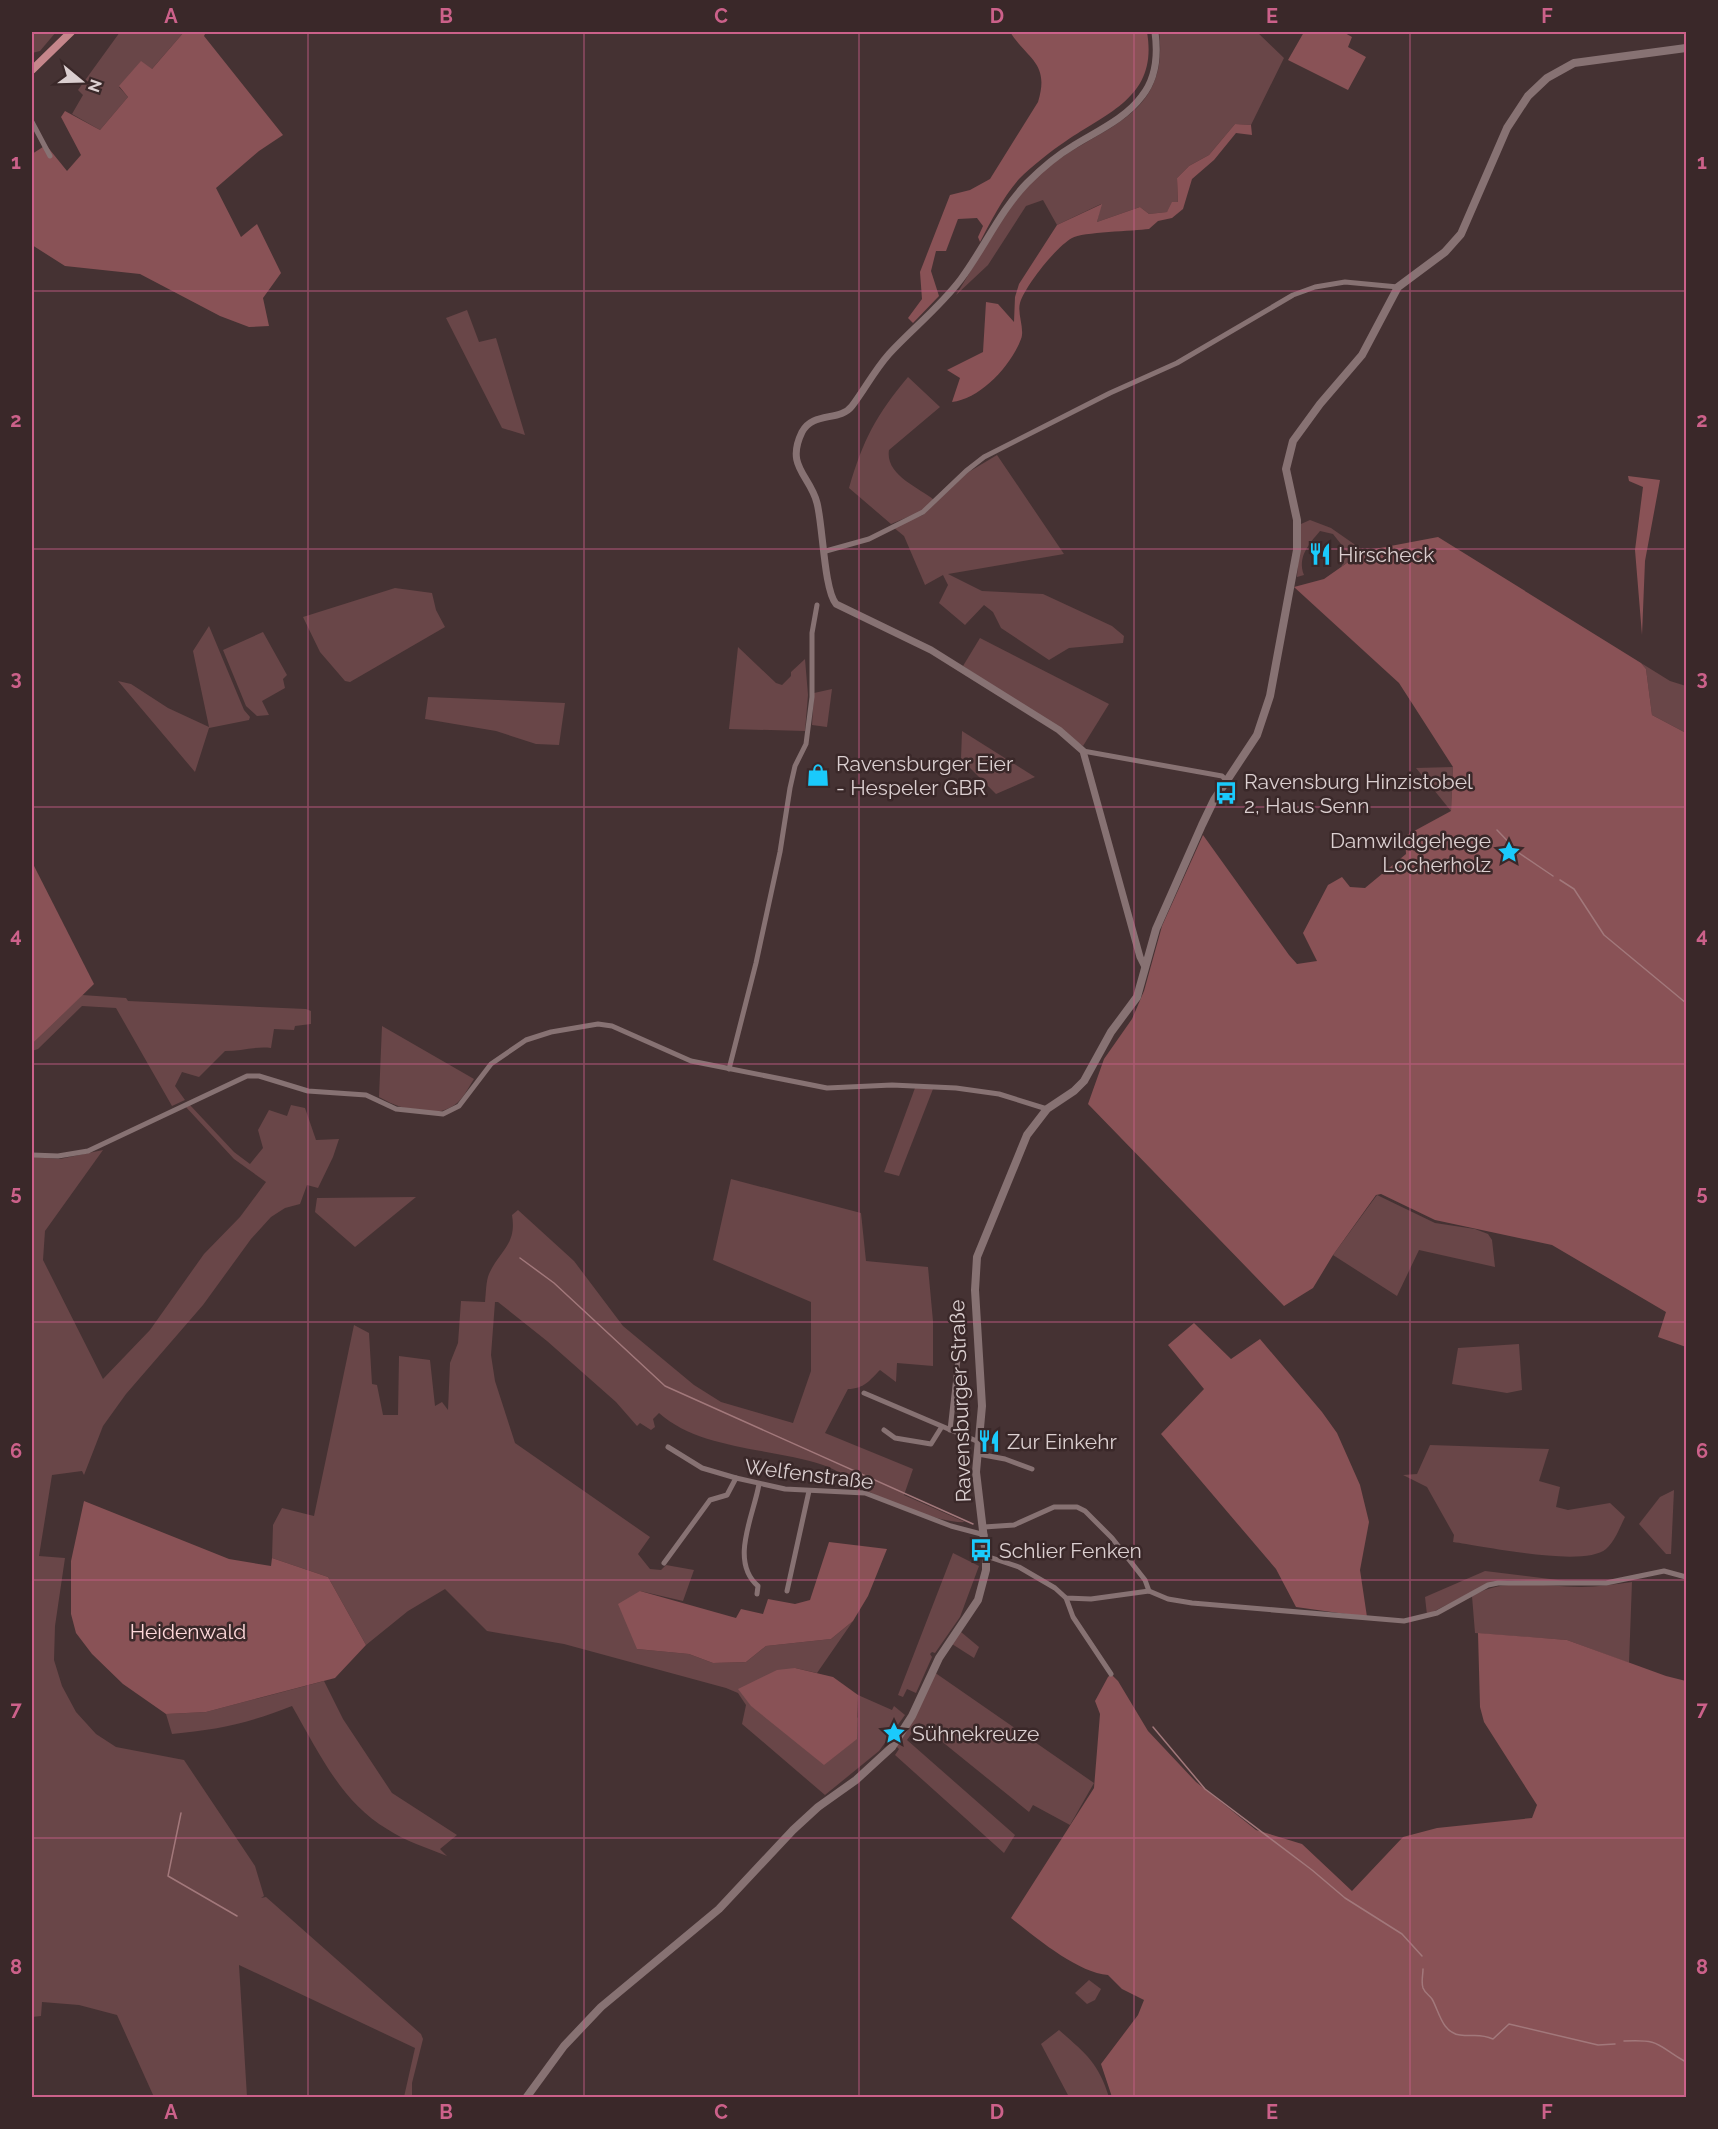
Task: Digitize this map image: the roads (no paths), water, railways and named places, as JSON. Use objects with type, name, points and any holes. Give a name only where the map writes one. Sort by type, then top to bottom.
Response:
[{"type":"main road","points":[[32,70],[70,32]]},
{"type":"main road","points":[[1398,287],[1445,252],[1461,234],[1507,128],[1521,104],[1547,78],[1565,66],[1585,61],[1686,48]]},
{"type":"main road","name":"Ravensburger Straße","points":[[526,2097],[592,2015],[719,1909],[810,1815],[856,1780],[892,1747],[912,1716],[937,1662],[978,1600],[986,1570],[987,1556],[976,1472],[982,1406],[976,1270],[981,1244],[1027,1135],[1047,1109],[1074,1091],[1093,1069],[1111,1032],[1137,996],[1163,913],[1214,800],[1250,750],[1263,718],[1295,568],[1297,520],[1286,468],[1289,451],[1299,429],[1362,355],[1398,287]]},
{"type":"street","points":[[1155,32],[1155,71],[1149,87],[1138,102],[1116,120],[1065,150],[1028,181],[1009,204],[958,282],[888,355],[852,405],[842,413],[817,418],[803,431],[797,454],[798,471],[809,483],[817,502],[831,597],[836,604],[932,650],[1059,730],[1083,750],[1222,776],[1227,780]]},
{"type":"street","points":[[32,122],[50,156]]},
{"type":"street","points":[[826,551],[869,539],[923,512],[966,471],[984,458],[1110,393],[1177,363],[1293,296],[1315,287],[1345,282],[1398,287]]},
{"type":"street","points":[[729,1068],[756,963],[780,852],[795,766],[806,744],[812,697],[811,642],[817,605]]},
{"type":"street","points":[[1083,750],[1140,957],[1145,967]]},
{"type":"street","points":[[32,1155],[58,1156],[88,1151],[247,1076],[259,1076],[308,1091],[366,1095],[396,1109],[443,1114],[459,1106],[492,1064],[504,1053],[526,1040],[551,1032],[598,1024],[612,1026],[674,1055],[827,1088],[892,1085],[956,1088],[999,1094],[1047,1109]]},
{"type":"street","points":[[950,1430],[958,1359]]},
{"type":"street","points":[[864,1393],[941,1428],[979,1442]]},
{"type":"street","points":[[884,1430],[895,1438],[931,1444],[941,1428]]},
{"type":"street","points":[[668,1447],[702,1468],[736,1478]]},
{"type":"street","points":[[978,1454],[1005,1459],[1032,1469]]},
{"type":"street","name":"Welfenstraße","points":[[664,1563],[710,1500],[727,1495],[736,1478],[759,1484],[809,1491],[866,1493],[951,1526],[984,1531],[1014,1526],[1054,1507],[1077,1507],[1085,1511],[1112,1538],[1135,1566],[1149,1591]]},
{"type":"street","points":[[757,1594],[758,1586],[749,1576],[744,1547],[759,1484]]},
{"type":"street","points":[[787,1591],[809,1491]]},
{"type":"street","points":[[987,1556],[1019,1567],[1055,1588],[1066,1598],[1073,1617],[1111,1674]]},
{"type":"street","points":[[1066,1598],[1091,1599],[1149,1591],[1168,1599],[1192,1603],[1404,1621],[1437,1613],[1498,1583],[1606,1583],[1664,1571],[1686,1577]]},
{"type":"waterway","points":[[1497,830],[1519,853],[1553,876]]},
{"type":"waterway","points":[[1560,880],[1574,889],[1604,935],[1686,1003]]},
{"type":"waterway","points":[[520,1258],[554,1283],[665,1386],[973,1524]]},
{"type":"waterway","points":[[1153,1727],[1205,1789],[1312,1870],[1345,1898],[1402,1934],[1422,1956]]},
{"type":"waterway","points":[[181,1813],[168,1876],[237,1916]]},
{"type":"waterway","points":[[1423,1969],[1423,1988],[1432,1999],[1445,2026],[1454,2033],[1493,2039],[1509,2024],[1598,2045],[1615,2044]]},
{"type":"waterway","points":[[1624,2041],[1646,2041],[1658,2044],[1686,2062]]},
{"type":"place","name":"Hirscheck","points":[[1320,554]]},
{"type":"place","name":"Ravensburger Eier - Hespeler GBR","points":[[818,775]]},
{"type":"place","name":"Ravensburg Hinzistobel 2, Haus Senn","points":[[1226,793]]},
{"type":"place","name":"Damwildgehege Locherholz","points":[[1509,852]]},
{"type":"place","name":"Zur Einkehr","points":[[989,1441]]},
{"type":"place","name":"Schlier Fenken","points":[[981,1550]]},
{"type":"place","name":"Sühnekreuze","points":[[894,1733]]},
{"type":"park label","name":"Heidenwald","points":[[188,1631]]}]
